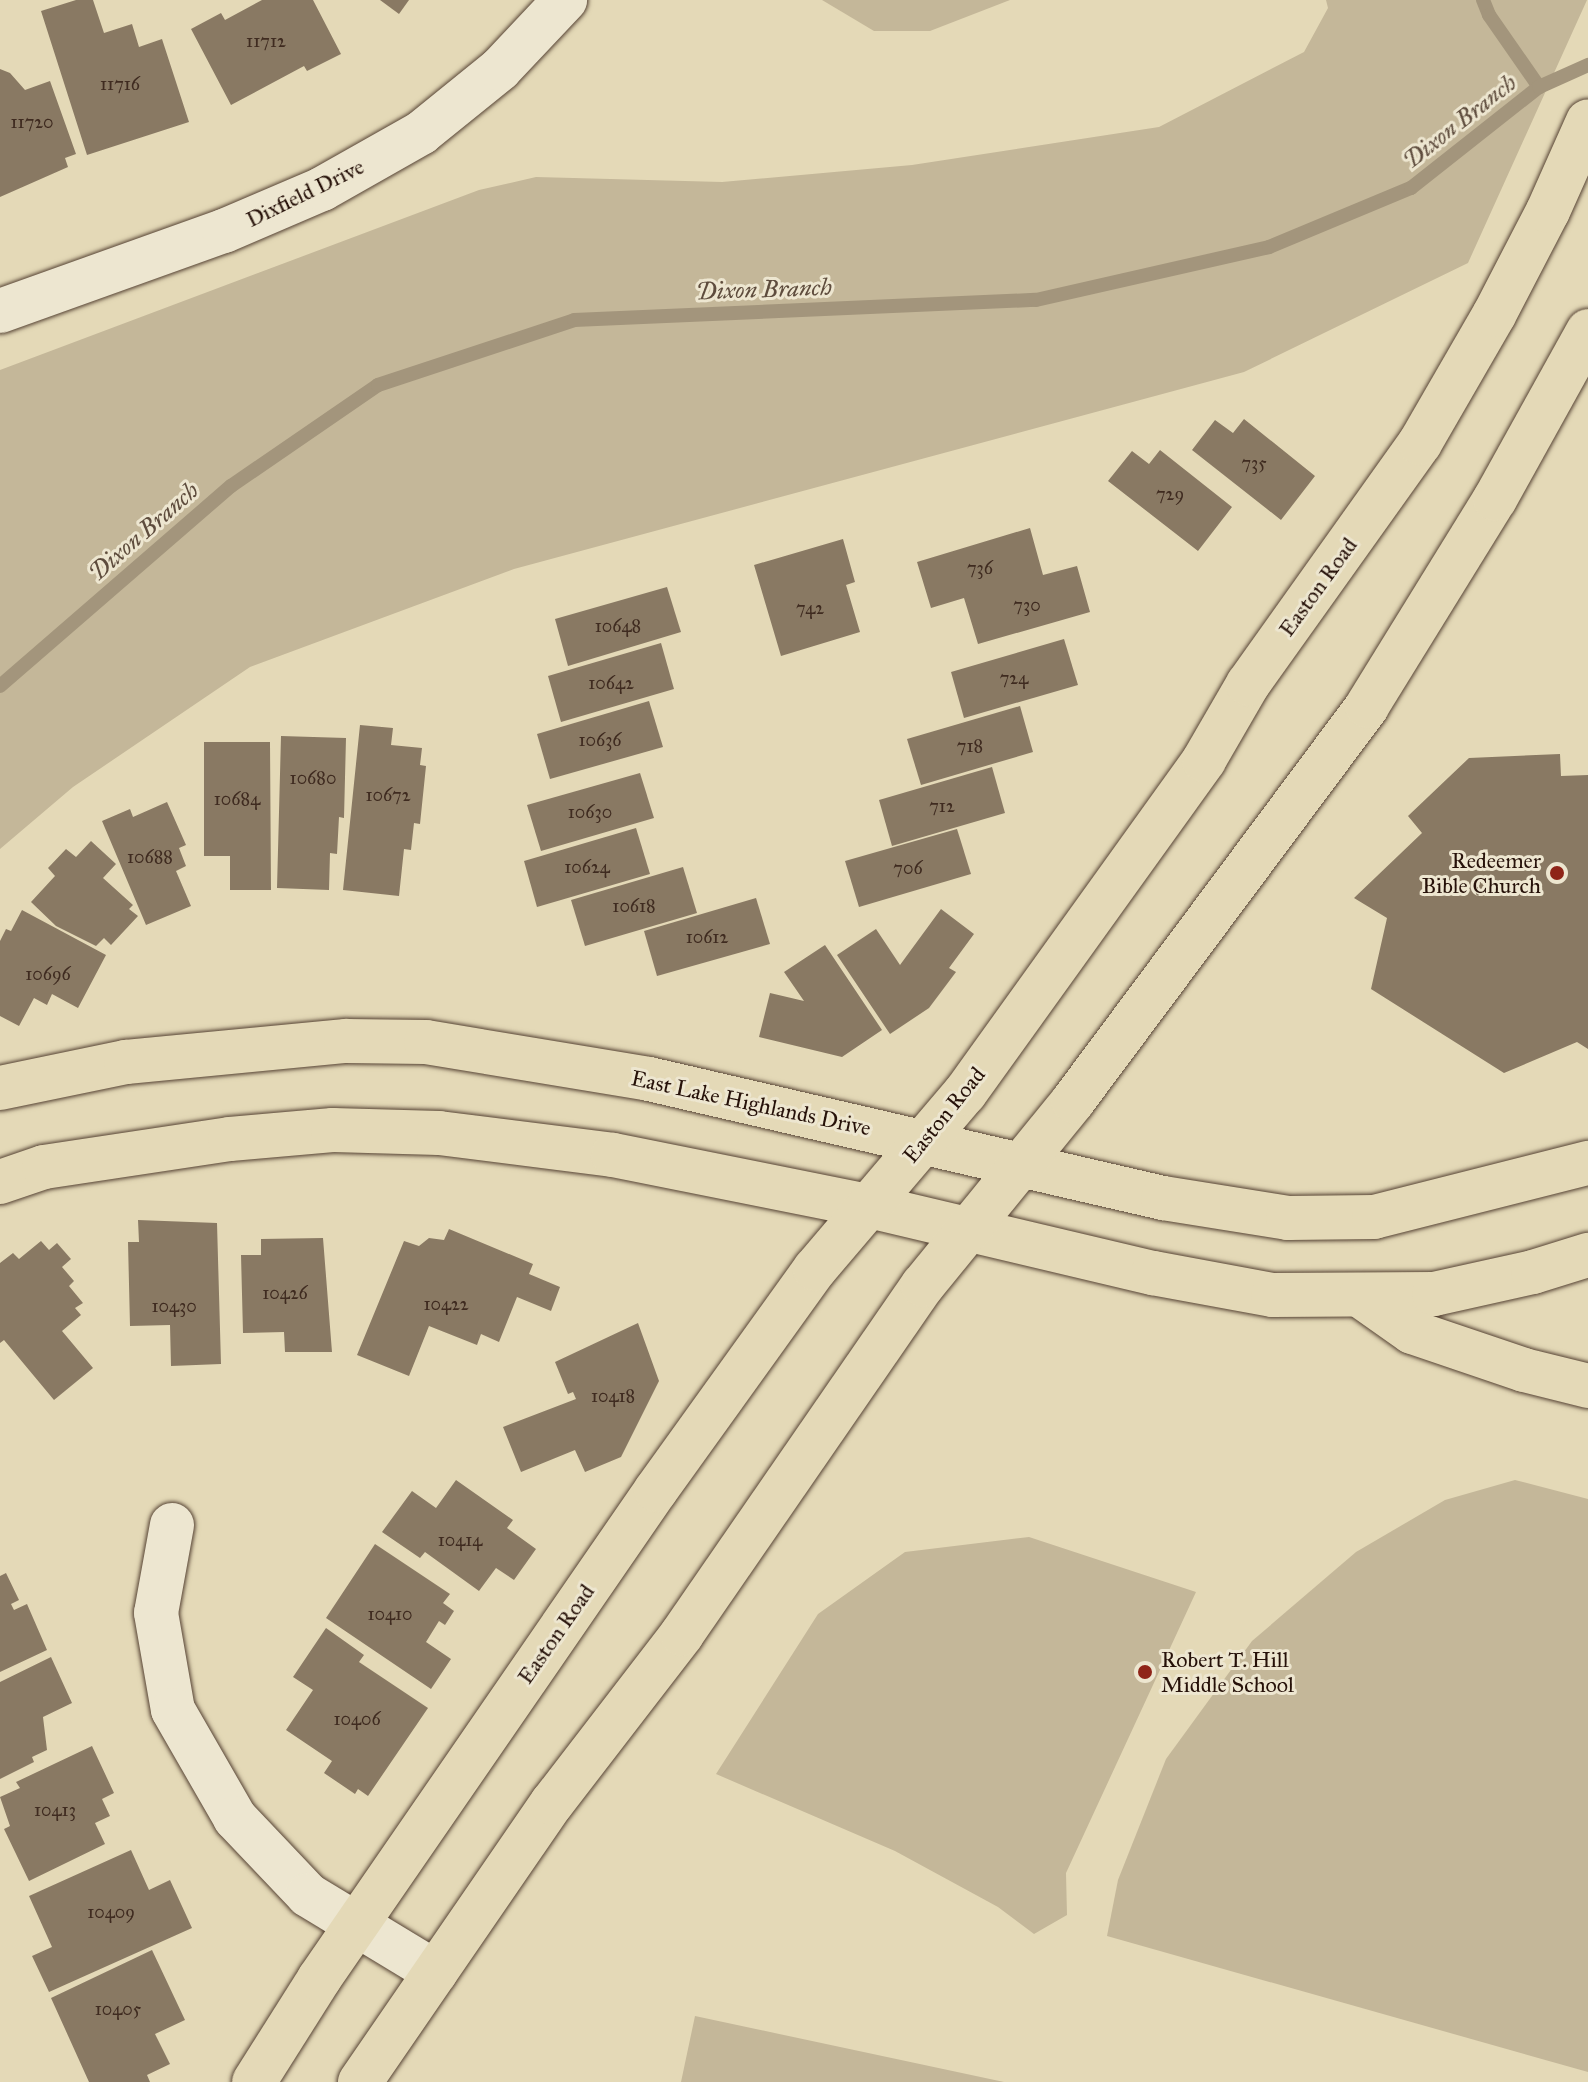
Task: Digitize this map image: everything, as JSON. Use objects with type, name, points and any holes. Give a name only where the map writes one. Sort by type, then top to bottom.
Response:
[{"type":"main road","name":"Easton Road","points":[[254,2082],[356,1926],[656,1490],[815,1269],[965,1093],[1204,760],[1248,684],[1420,443],[1469,363],[1548,211],[1588,121]]},
{"type":"main road","points":[[360,2082],[552,1803],[682,1634],[906,1310],[967,1228],[1022,1164],[1367,706],[1540,419],[1588,331]]},
{"type":"main road","name":"East Lake Highlands Drive","points":[[0,1088],[126,1062],[346,1041],[426,1042],[649,1079],[1163,1198],[1288,1218],[1374,1217],[1588,1163]]},
{"type":"main road","points":[[0,1182],[44,1167],[230,1139],[333,1130],[394,1132],[470,1136],[586,1151],[869,1206],[1153,1273],[1273,1295],[1434,1294],[1533,1272],[1588,1255]]},
{"type":"main road","points":[[1361,1296],[1412,1332],[1524,1370],[1588,1386]]},
{"type":"street","name":"Dixfield Drive","points":[[0,311],[224,231],[322,189],[421,133],[500,69],[565,0]]},
{"type":"street","points":[[172,1525],[156,1613],[173,1710],[235,1818],[308,1895],[435,1972]]},
{"type":"shaded area","points":[[822,0],[1010,0],[930,31],[874,31]]},
{"type":"shaded area","points":[[1326,0],[1587,0],[1468,263],[1244,372],[514,569],[250,667],[73,787],[0,849],[0,370],[479,190],[536,177],[722,182],[912,165],[1159,127],[1304,52],[1328,8]]},
{"type":"shaded area","points":[[1515,1480],[1588,1499],[1588,2072],[1107,1936],[1118,1880],[1166,1759],[1252,1641],[1356,1552],[1445,1500]]},
{"type":"shaded area","points":[[1029,1537],[1196,1592],[1066,1873],[1067,1915],[1034,1934],[998,1907],[895,1851],[716,1774],[818,1614],[905,1552]]},
{"type":"shaded area","points":[[695,2016],[1004,2082],[681,2082]]},
{"type":"building","points":[[76,0],[93,0],[104,33],[132,24],[139,47],[162,39],[189,122],[87,155],[41,11]]},
{"type":"building","points":[[262,0],[313,0],[341,54],[307,71],[304,66],[231,105],[191,29],[221,13],[225,20]]},
{"type":"building","points":[[380,0],[409,0],[399,14]]},
{"type":"building","points":[[0,69],[10,73],[25,90],[50,81],[76,154],[65,158],[68,167],[0,197]]},
{"type":"building","points":[[1244,419],[1315,476],[1281,520],[1192,450],[1215,420],[1233,433]]},
{"type":"building","points":[[1160,450],[1232,507],[1198,551],[1108,481],[1132,451],[1149,464]]},
{"type":"building","points":[[1030,528],[1043,575],[1077,566],[1090,612],[978,644],[964,598],[931,608],[917,562]]},
{"type":"building","points":[[843,539],[855,582],[846,585],[860,632],[781,656],[754,565]]},
{"type":"building","points":[[667,587],[681,632],[568,666],[555,619]]},
{"type":"building","points":[[1064,639],[1078,685],[964,718],[951,672]]},
{"type":"building","points":[[661,643],[674,689],[561,722],[548,676]]},
{"type":"building","points":[[649,701],[663,747],[550,779],[537,734]]},
{"type":"building","points":[[1020,706],[1033,752],[921,785],[907,739]]},
{"type":"building","points":[[360,725],[393,728],[391,745],[422,748],[420,765],[426,766],[420,824],[414,823],[411,850],[404,849],[399,896],[343,890]]},
{"type":"building","points":[[281,736],[346,738],[344,818],[339,817],[337,854],[330,853],[329,890],[277,888]]},
{"type":"building","points":[[204,742],[270,742],[271,890],[230,890],[230,856],[204,856]]},
{"type":"building","points":[[1560,754],[1561,776],[1588,775],[1588,1049],[1577,1042],[1504,1073],[1371,989],[1387,918],[1354,898],[1422,833],[1408,816],[1469,758]]},
{"type":"building","points":[[992,767],[1005,813],[892,846],[879,800]]},
{"type":"building","points":[[640,773],[654,818],[541,851],[527,805]]},
{"type":"building","points":[[167,802],[186,845],[179,848],[186,866],[176,871],[191,906],[146,925],[102,821],[130,809],[133,817]]},
{"type":"building","points":[[636,828],[650,874],[537,907],[524,861]]},
{"type":"building","points":[[957,829],[971,874],[859,907],[845,861]]},
{"type":"building","points":[[91,841],[116,864],[103,878],[133,905],[129,909],[138,916],[111,945],[104,938],[96,946],[56,926],[31,902],[55,876],[48,868],[66,849],[76,857]]},
{"type":"building","points":[[683,867],[697,913],[585,946],[571,900]]},
{"type":"building","points":[[756,898],[770,944],[657,976],[644,931]]},
{"type":"building","points":[[941,909],[974,934],[949,968],[956,972],[929,1008],[890,1034],[837,955],[876,929],[900,965]]},
{"type":"building","points":[[22,910],[106,955],[78,1008],[52,994],[47,1005],[34,998],[19,1026],[0,1016],[0,941],[6,929],[11,931]]},
{"type":"building","points":[[825,945],[882,1030],[842,1057],[759,1037],[770,993],[804,1001],[784,972]]},
{"type":"building","points":[[138,1220],[217,1223],[221,1364],[171,1366],[170,1325],[130,1326],[128,1242],[139,1242]]},
{"type":"building","points":[[449,1229],[533,1264],[529,1274],[560,1287],[551,1311],[517,1297],[499,1342],[481,1334],[477,1345],[429,1326],[409,1376],[357,1355],[404,1241],[419,1246],[429,1238],[444,1240]]},
{"type":"building","points":[[323,1238],[332,1352],[285,1352],[284,1332],[243,1333],[241,1255],[261,1255],[261,1239]]},
{"type":"building","points":[[41,1241],[49,1250],[57,1243],[71,1259],[62,1267],[74,1281],[69,1286],[83,1303],[75,1308],[81,1315],[62,1331],[93,1368],[54,1400],[4,1340],[0,1343],[0,1263],[13,1253],[19,1259]]},
{"type":"building","points":[[638,1323],[659,1381],[621,1457],[585,1472],[575,1450],[521,1472],[503,1427],[576,1399],[573,1392],[568,1394],[555,1362]]},
{"type":"building","points":[[456,1480],[513,1520],[507,1528],[536,1549],[514,1580],[496,1568],[479,1591],[425,1552],[420,1558],[382,1532],[412,1491],[436,1508]]},
{"type":"building","points":[[375,1544],[450,1594],[443,1603],[454,1611],[445,1625],[439,1621],[426,1642],[451,1659],[431,1689],[326,1618]]},
{"type":"building","points":[[6,1573],[19,1600],[11,1604],[14,1610],[27,1604],[47,1650],[0,1672],[0,1576]]},
{"type":"building","points":[[326,1628],[364,1655],[359,1662],[428,1708],[368,1796],[358,1789],[355,1794],[324,1773],[332,1761],[286,1730],[313,1690],[293,1677]]},
{"type":"building","points":[[51,1657],[72,1703],[43,1717],[47,1750],[32,1757],[34,1762],[0,1779],[0,1682]]},
{"type":"building","points":[[92,1746],[114,1793],[102,1799],[110,1816],[95,1823],[105,1844],[29,1881],[4,1829],[10,1826],[0,1797],[20,1788],[16,1782]]},
{"type":"building","points":[[131,1850],[149,1890],[170,1880],[192,1928],[49,1992],[32,1956],[52,1947],[29,1896]]},
{"type":"building","points":[[152,1950],[185,2020],[155,2034],[170,2064],[147,2075],[150,2082],[89,2082],[51,1998]]},
{"type":"waterway","points":[[1483,0],[1489,15],[1539,87]]},
{"type":"waterway","name":"Dixon Branch","points":[[0,686],[231,486],[378,385],[574,320],[1036,300],[1269,247],[1411,188],[1539,87],[1588,65]]},
{"type":"place","name":"Redeemer Bible Church","points":[[1557,873]]},
{"type":"place","name":"Robert T. Hill Middle School","points":[[1145,1672]]}]
